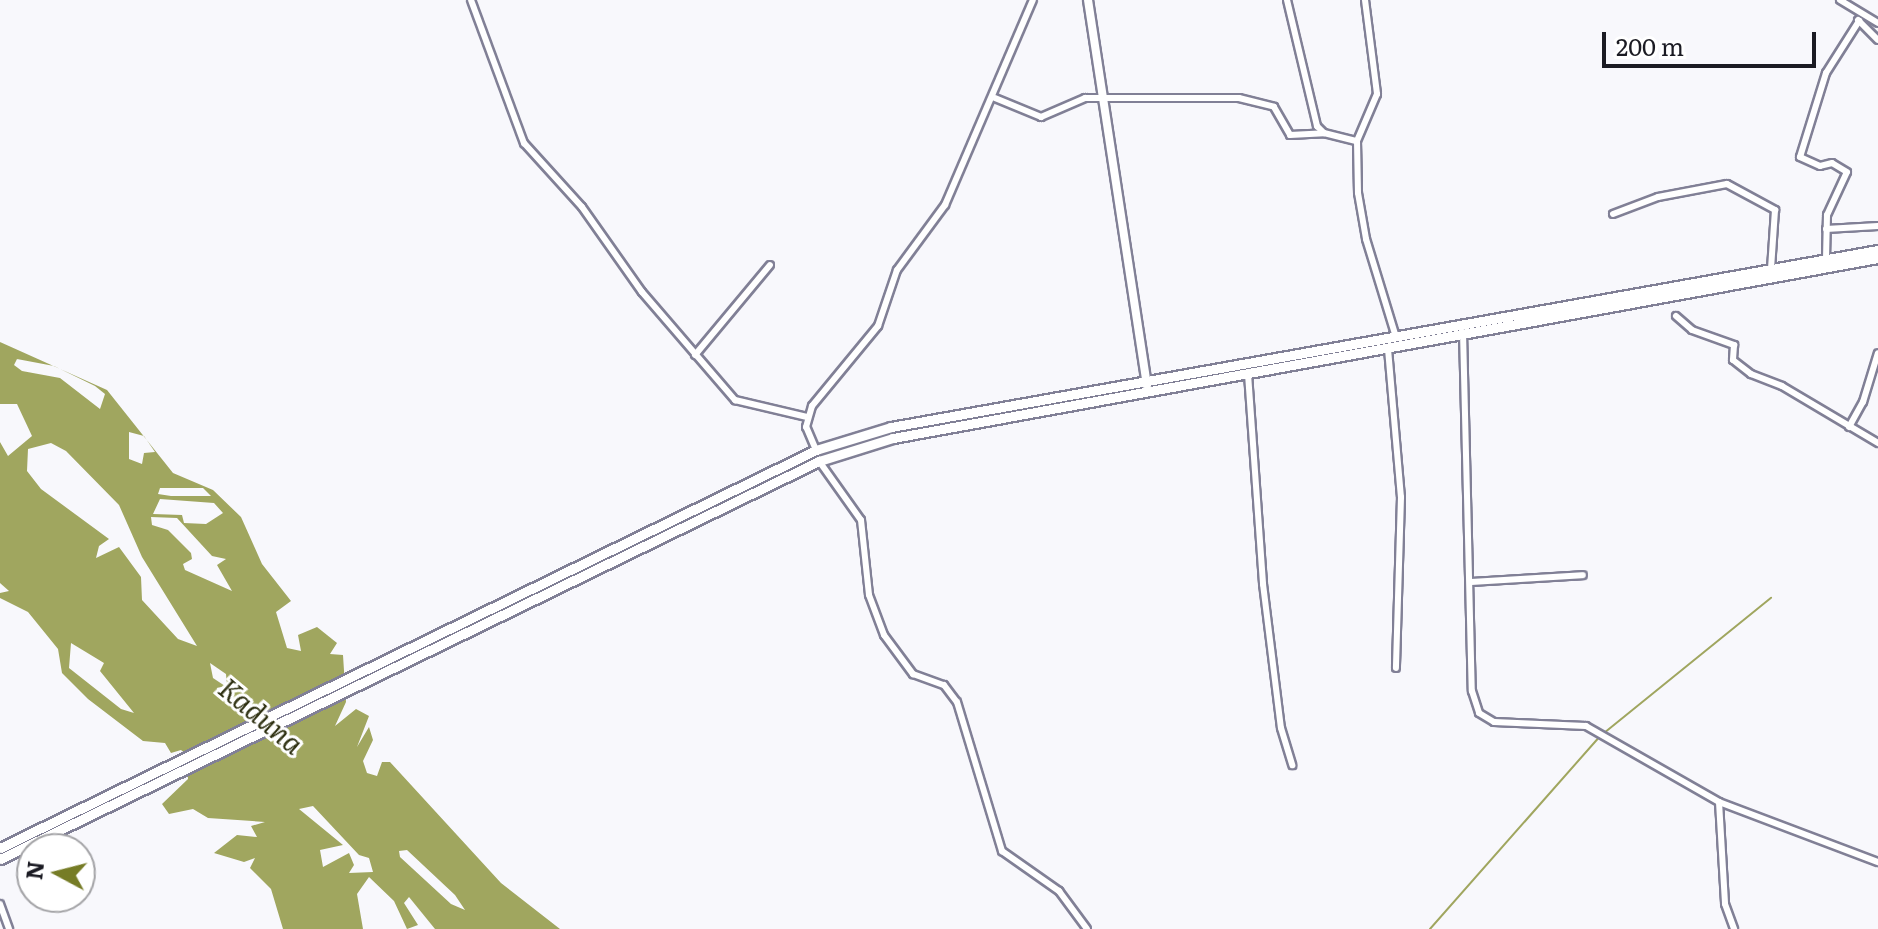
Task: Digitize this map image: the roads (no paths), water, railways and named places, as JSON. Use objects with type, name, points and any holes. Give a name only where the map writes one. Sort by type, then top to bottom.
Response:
[{"type":"main road","points":[[1088,0],[1147,386]]},
{"type":"main road","points":[[0,859],[360,677],[818,456],[893,438],[1396,337],[1878,250]]},
{"type":"main road","points":[[1147,386],[1248,374],[1388,349],[1463,331],[1878,258]]},
{"type":"main road","points":[[0,848],[146,783]]},
{"type":"street","points":[[471,0],[524,143],[582,207],[695,355],[735,400],[807,417]]},
{"type":"street","points":[[807,417],[878,326],[897,270],[945,205],[995,98],[1033,0]]},
{"type":"street","points":[[1287,0],[1310,112],[1324,133]]},
{"type":"street","points":[[1365,0],[1377,94],[1357,141],[1366,239],[1396,337]]},
{"type":"street","points":[[1840,0],[1878,23]]},
{"type":"street","points":[[1857,13],[1859,21],[1878,40]]},
{"type":"street","points":[[1826,259],[1826,229],[1847,172],[1832,163],[1820,166],[1800,157],[1826,73],[1859,21]]},
{"type":"street","points":[[995,98],[1041,117],[1085,98],[1239,98],[1274,107],[1290,135],[1324,133],[1357,141]]},
{"type":"street","points":[[1613,214],[1658,197],[1727,184],[1775,210],[1771,269]]},
{"type":"street","points":[[1826,229],[1878,226]]},
{"type":"street","points":[[695,355],[770,265]]},
{"type":"street","points":[[1676,316],[1692,330],[1734,345],[1733,360],[1751,374],[1782,386],[1878,443]]},
{"type":"street","points":[[1463,331],[1472,691],[1487,721],[1586,726],[1719,802],[1878,862]]},
{"type":"street","points":[[1388,349],[1401,497],[1396,668]]},
{"type":"street","points":[[1849,427],[1863,402],[1878,353]]},
{"type":"street","points":[[1248,374],[1263,584],[1281,728],[1292,765]]},
{"type":"street","points":[[807,417],[818,456],[861,520],[869,595],[884,635],[913,674],[944,685],[957,702],[1002,851],[1059,891],[1087,929]]},
{"type":"street","points":[[1470,582],[1583,575]]},
{"type":"street","points":[[1719,802],[1725,904],[1734,929]]},
{"type":"street","points":[[0,904],[9,929]]},
{"type":"water","name":"Kaduna","points":[[0,342],[53,366],[17,359],[14,365],[22,371],[60,378],[100,409],[105,394],[60,369],[107,390],[143,436],[129,432],[129,459],[142,464],[144,453],[155,452],[147,440],[173,473],[213,490],[241,517],[262,564],[291,601],[276,612],[287,648],[301,651],[298,635],[317,627],[337,643],[330,654],[343,655],[346,702],[335,726],[356,709],[369,716],[357,747],[369,727],[373,740],[363,761],[367,773],[377,776],[382,762],[390,762],[501,883],[560,929],[435,929],[409,897],[404,903],[418,925],[407,929],[394,901],[369,877],[357,894],[363,929],[283,929],[271,889],[250,868],[255,858],[244,862],[214,853],[237,835],[257,837],[251,826],[265,822],[208,818],[193,809],[169,814],[162,804],[188,779],[187,755],[181,750],[171,753],[165,743],[143,741],[88,699],[62,673],[58,649],[28,612],[0,598],[0,593],[9,591],[0,583],[0,442],[8,456],[32,436],[17,404],[0,404]],"holes":[[[51,443],[66,451],[119,505],[142,557],[197,646],[178,639],[142,600],[141,577],[119,547],[96,558],[99,546],[109,539],[41,489],[27,471],[28,449]],[[160,488],[203,488],[211,496],[158,494]],[[160,499],[214,503],[223,513],[206,524],[184,523],[182,515],[153,514]],[[151,517],[177,518],[212,556],[226,559],[217,565],[232,591],[185,570],[183,564],[192,559],[191,553],[168,530],[152,525]],[[71,643],[104,663],[100,671],[134,713],[121,709],[69,668]],[[210,663],[226,674],[228,698],[218,696],[217,688],[225,686],[213,678]],[[313,806],[359,855],[369,858],[373,872],[349,873],[354,865],[349,853],[323,867],[320,850],[343,845],[299,809]],[[407,850],[455,895],[465,910],[451,904],[400,857],[399,851]]]},
{"type":"waterway","points":[[1604,733],[1771,598]]},
{"type":"waterway","points":[[1430,929],[1599,737]]}]
